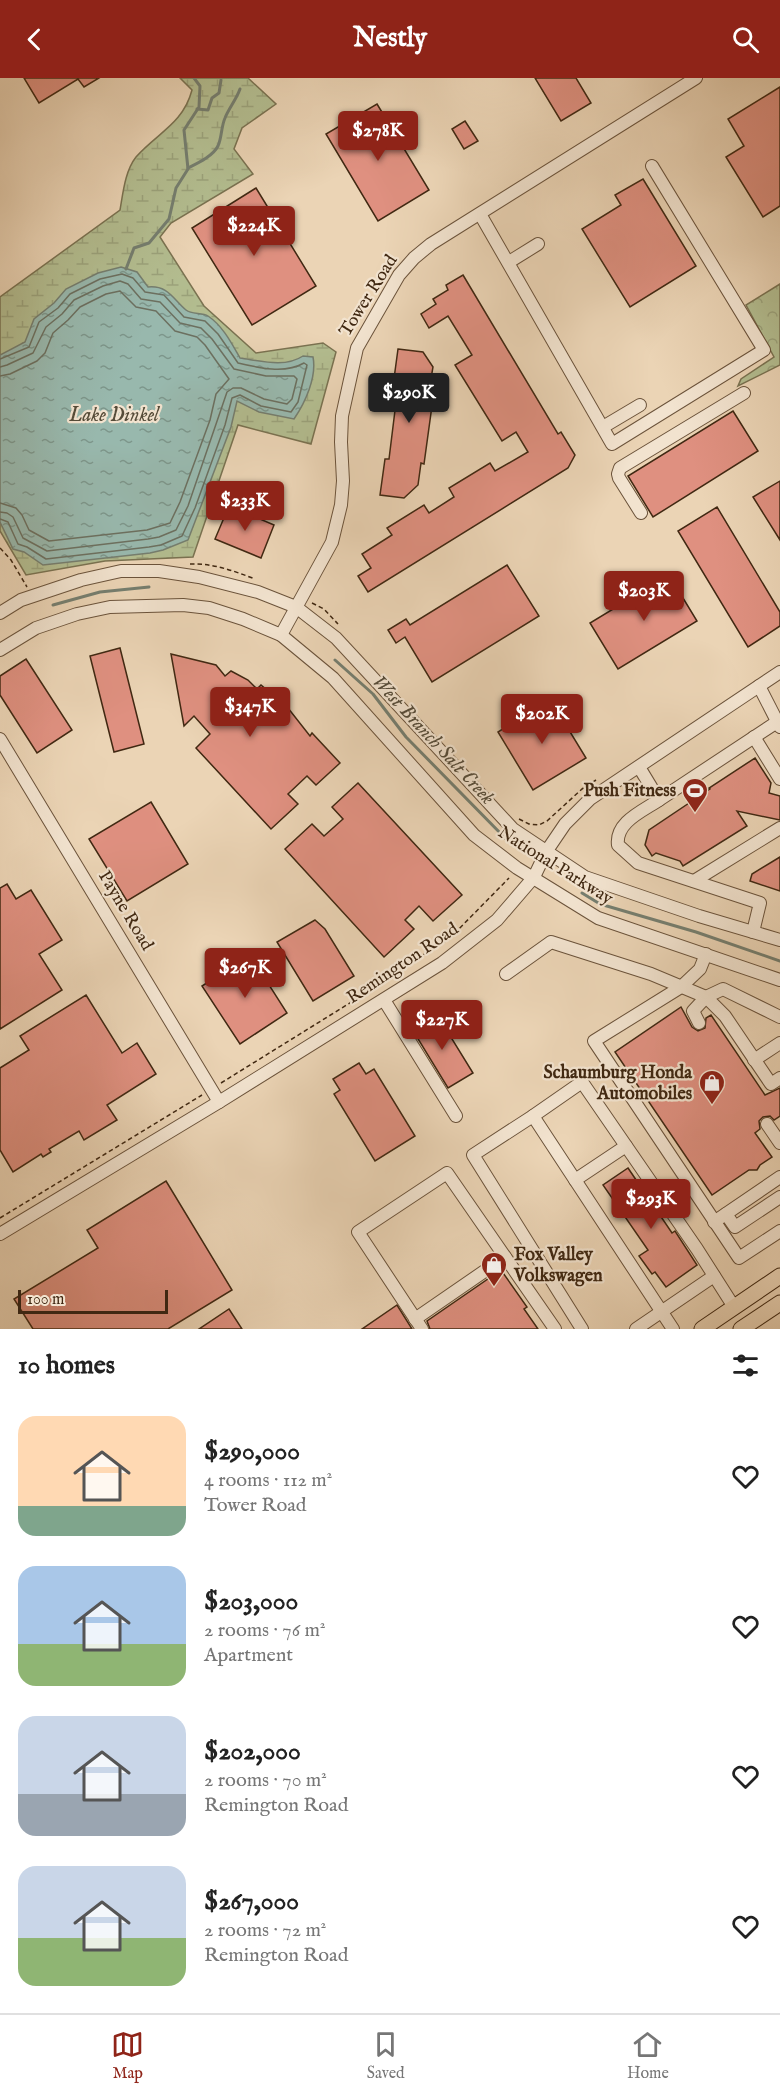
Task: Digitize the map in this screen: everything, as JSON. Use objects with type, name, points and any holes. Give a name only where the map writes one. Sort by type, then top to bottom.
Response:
[{"type":"main road","points":[[702,1329],[780,1276]]},
{"type":"main road","points":[[741,1329],[780,1303]]},
{"type":"street","name":"Tower Road","points":[[281,635],[332,542],[341,505],[343,481],[342,416],[357,348],[399,275],[431,244],[696,78]]},
{"type":"street","points":[[480,214],[612,444],[764,350],[652,166]]},
{"type":"street","points":[[509,262],[538,244]]},
{"type":"street","points":[[641,513],[619,478],[620,468],[744,393]]},
{"type":"street","points":[[603,427],[640,405]]},
{"type":"street","name":"National Parkway","points":[[0,613],[21,600],[81,580],[121,571],[159,571],[199,577],[258,592],[296,607],[336,638],[513,829],[546,852],[585,877],[699,916],[780,940]]},
{"type":"street","name":"National Parkway","points":[[0,650],[36,628],[77,614],[110,607],[143,605],[183,605],[208,608],[243,619],[281,635],[333,678],[474,835],[517,868],[598,918],[780,980]]},
{"type":"street","name":"Remington Road","points":[[0,1234],[219,1102],[442,963],[497,920],[534,877],[546,852],[565,824],[590,799],[780,672]]},
{"type":"street","points":[[753,932],[760,903],[638,863],[618,845],[617,837],[623,825],[754,737],[778,724],[759,686]]},
{"type":"street","points":[[754,737],[780,779]]},
{"type":"street","name":"Payne Road","points":[[0,739],[219,1102]]},
{"type":"street","points":[[639,767],[659,800]]},
{"type":"street","points":[[694,881],[780,828]]},
{"type":"street","points":[[506,974],[551,942],[651,974],[706,997],[725,1016],[771,1084],[780,1078]]},
{"type":"street","points":[[706,954],[700,969],[681,987],[594,1041],[739,1258],[780,1231]]},
{"type":"street","points":[[699,1023],[693,1011],[706,997],[723,989],[780,1017]]},
{"type":"street","points":[[384,1000],[456,1116]]},
{"type":"street","points":[[754,1060],[780,1043]]},
{"type":"street","points":[[582,1329],[473,1155],[582,1082],[734,1307]]},
{"type":"street","points":[[533,1116],[673,1329]]},
{"type":"street","points":[[767,1124],[780,1143]]},
{"type":"street","points":[[575,1180],[626,1146]]},
{"type":"street","points":[[505,1257],[418,1324],[358,1233],[447,1173],[555,1329]]},
{"type":"street","points":[[714,1222],[780,1177]]},
{"type":"street","points":[[726,1214],[735,1227],[780,1197]]},
{"type":"street","points":[[636,1329],[714,1276]]},
{"type":"path","points":[[0,1218],[395,975],[408,964],[449,939],[517,868]]},
{"type":"green space","name":"Lake Dinkel","points":[[180,78],[248,78],[276,104],[242,128],[234,149],[253,174],[171,223],[160,237],[204,306],[256,353],[323,343],[336,352],[311,444],[238,425],[193,557],[105,561],[26,575],[0,531],[0,297],[120,210],[125,182],[132,163],[176,120],[188,102],[192,90]]},
{"type":"green space","points":[[780,284],[780,365],[738,386],[741,379],[774,357],[746,305]]},
{"type":"water","name":"Lake Dinkel","points":[[121,267],[137,272],[148,287],[165,290],[188,312],[208,316],[223,330],[240,358],[281,363],[303,356],[313,357],[312,381],[306,398],[294,419],[259,412],[237,401],[231,427],[188,540],[150,553],[43,565],[24,552],[13,549],[0,522],[0,355],[25,342],[34,319],[54,303],[66,289],[98,273]]},
{"type":"building","points":[[24,78],[99,78],[84,87],[78,79],[39,103]]},
{"type":"building","points":[[535,78],[576,78],[591,103],[561,121]]},
{"type":"building","points":[[780,87],[780,206],[763,217],[726,157],[744,146],[728,119]]},
{"type":"building","points":[[377,104],[429,190],[378,221],[326,134]]},
{"type":"building","points":[[465,121],[478,141],[464,149],[452,129]]},
{"type":"building","points":[[643,179],[696,266],[630,307],[582,229],[621,205],[615,195]]},
{"type":"building","points":[[256,188],[316,286],[252,325],[192,228]]},
{"type":"building","points":[[463,275],[558,434],[561,432],[575,455],[568,468],[368,592],[358,576],[371,568],[362,554],[392,535],[387,528],[424,505],[429,513],[454,497],[449,488],[490,463],[495,471],[528,452],[516,432],[502,441],[455,365],[472,355],[448,316],[429,328],[421,314],[436,304],[433,299],[448,290],[446,285]]},
{"type":"building","points":[[398,349],[423,352],[433,367],[429,390],[434,391],[424,464],[421,463],[418,485],[404,498],[380,495],[385,459],[389,459],[398,386],[393,386]]},
{"type":"building","points":[[733,411],[758,451],[653,517],[628,476]]},
{"type":"building","points":[[780,481],[780,540],[753,497]]},
{"type":"building","points":[[229,506],[274,525],[261,558],[215,539]]},
{"type":"building","points":[[717,507],[780,612],[780,626],[748,647],[678,531]]},
{"type":"building","points":[[507,565],[539,616],[432,682],[405,637],[396,643],[388,630],[406,619],[410,625]]},
{"type":"building","points":[[669,575],[697,621],[618,669],[590,623]]},
{"type":"building","points":[[120,648],[144,744],[114,752],[90,656]]},
{"type":"building","points":[[171,654],[216,665],[225,676],[231,671],[248,680],[257,689],[261,685],[288,708],[310,736],[312,733],[340,763],[316,785],[307,776],[288,794],[298,804],[271,829],[196,748],[210,734],[194,716],[184,726]]},
{"type":"building","points":[[26,659],[72,730],[37,753],[0,695],[0,676]]},
{"type":"building","points":[[550,699],[586,758],[533,790],[498,732]]},
{"type":"building","points":[[755,758],[771,783],[769,793],[780,796],[780,820],[737,811],[747,826],[683,866],[680,861],[656,853],[652,856],[645,845],[649,830]]},
{"type":"building","points":[[358,783],[462,895],[433,921],[419,906],[405,920],[414,929],[384,957],[285,849],[312,824],[324,836],[343,819],[332,807]]},
{"type":"building","points":[[151,802],[188,864],[127,901],[89,839]]},
{"type":"building","points":[[780,857],[780,891],[750,881],[752,874]]},
{"type":"building","points":[[7,884],[16,899],[31,890],[62,940],[39,954],[62,990],[0,1029],[0,888]]},
{"type":"building","points":[[315,920],[325,929],[354,976],[313,1001],[277,942]]},
{"type":"building","points":[[250,955],[287,1013],[240,1044],[202,986]]},
{"type":"building","points":[[86,995],[122,1053],[137,1043],[156,1074],[107,1105],[117,1120],[84,1140],[79,1131],[49,1149],[51,1152],[43,1157],[41,1154],[13,1172],[0,1150],[0,1068],[29,1050],[20,1036]]},
{"type":"building","name":"Schaumburg Honda Automobiles","points":[[681,1007],[692,1027],[698,1031],[705,1028],[706,1018],[711,1015],[765,1095],[780,1088],[780,1116],[774,1120],[770,1116],[763,1117],[759,1121],[760,1129],[755,1133],[772,1157],[760,1165],[757,1170],[749,1170],[712,1195],[615,1052]]},
{"type":"building","points":[[436,1013],[473,1073],[448,1088],[412,1029]]},
{"type":"building","points":[[359,1063],[366,1074],[374,1069],[415,1136],[375,1161],[334,1094],[340,1090],[333,1079]]},
{"type":"building","points":[[628,1168],[672,1233],[675,1231],[697,1265],[666,1287],[655,1272],[652,1274],[639,1256],[648,1250],[603,1185]]},
{"type":"building","points":[[166,1181],[232,1290],[168,1329],[33,1329],[14,1299],[98,1248],[87,1230]]},
{"type":"building","name":"Fox Valley Volkswagen","points":[[501,1270],[527,1307],[524,1309],[538,1329],[430,1329],[427,1321]]},
{"type":"building","points":[[397,1305],[412,1329],[362,1329]]},
{"type":"building","points":[[229,1309],[242,1329],[199,1329]]},
{"type":"waterway","points":[[126,269],[134,248],[149,243],[169,219],[176,188],[188,169],[184,130],[199,107],[200,86],[194,78]]},
{"type":"waterway","points":[[197,109],[208,110],[212,98],[219,93],[221,80]]},
{"type":"waterway","points":[[188,168],[216,150],[225,118],[240,89]]},
{"type":"waterway","points":[[53,605],[100,592],[149,587]]},
{"type":"waterway","name":"West Branch Salt Creek","points":[[335,660],[373,694],[406,737],[508,841]]},
{"type":"waterway","name":"West Branch Salt Creek","points":[[582,893],[600,904],[696,932],[780,961]]},
{"type":"place","name":"Push Fitness","points":[[695,814]]},
{"type":"place","name":"Schaumburg Honda Automobiles","points":[[712,1106]]},
{"type":"place","name":"Fox Valley Volkswagen","points":[[494,1288]]}]
